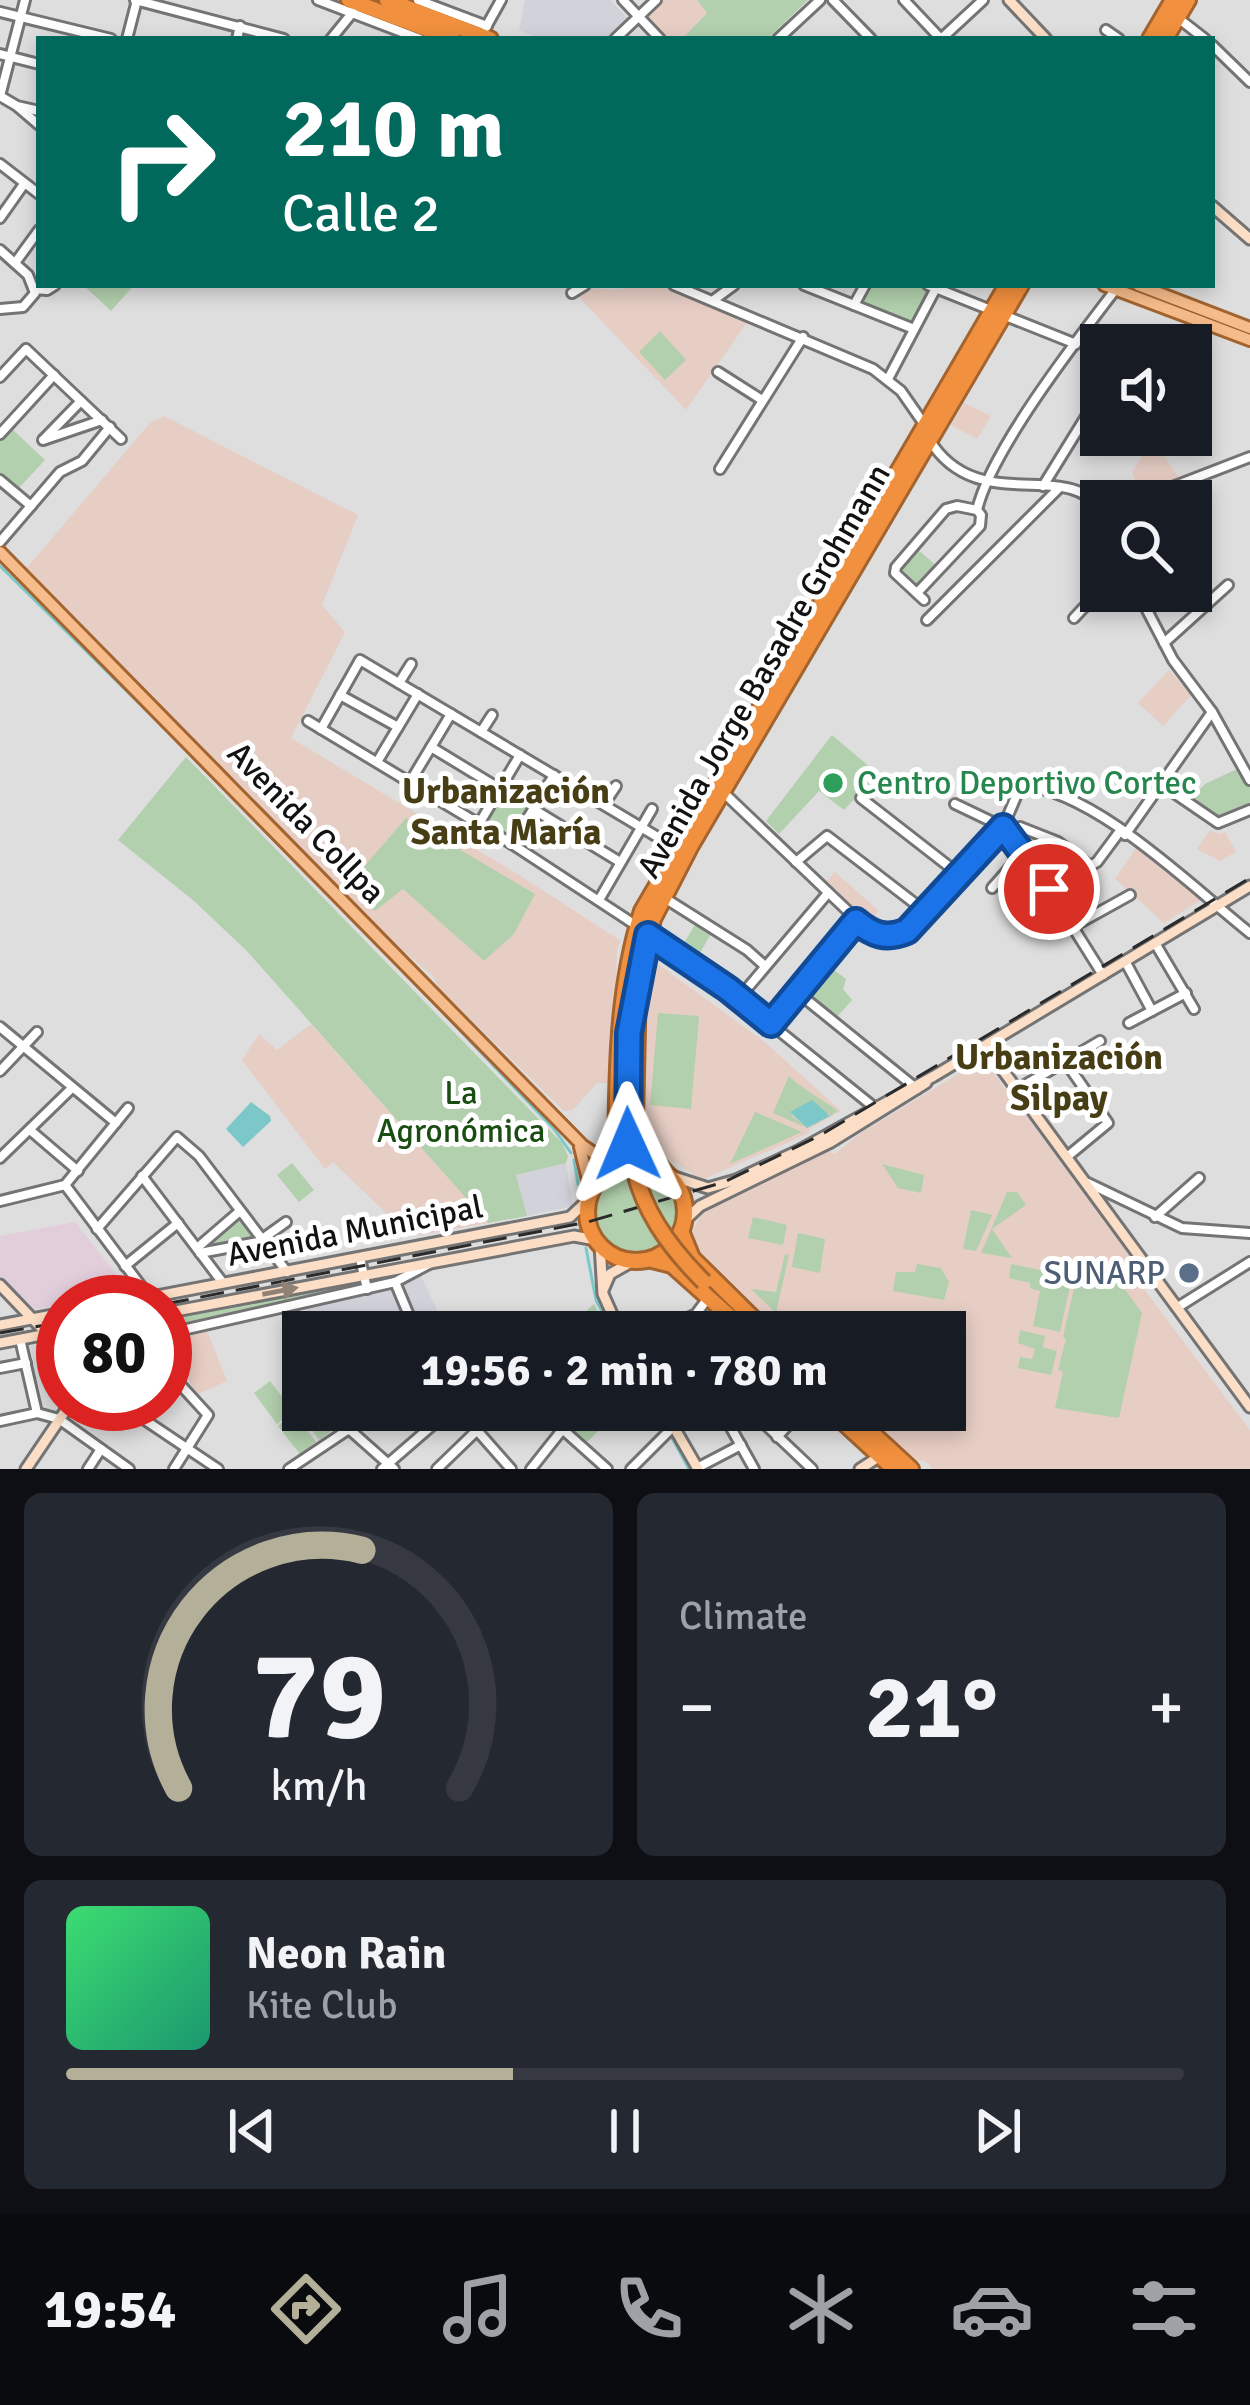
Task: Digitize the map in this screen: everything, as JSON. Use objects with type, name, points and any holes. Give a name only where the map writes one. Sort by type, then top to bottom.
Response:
[{"type":"highway","points":[[387,0],[485,35]]},
{"type":"highway","points":[[1152,36],[1172,9],[1188,0]]},
{"type":"highway","points":[[353,6],[444,36]]},
{"type":"highway","name":"Avenida Jorge Basadre Grohmann","points":[[997,314],[1006,288]]},
{"type":"highway","name":"Avenida Jorge Basadre Grohmann","points":[[616,1167],[632,983],[657,879],[765,711],[997,314],[1019,288]]},
{"type":"highway","name":"Avenida Jorge Basadre Grohmann","points":[[643,930],[718,788]]},
{"type":"highway","points":[[632,983],[628,1128],[635,1180],[661,1235],[727,1311]]},
{"type":"highway","name":"Avenida Jorge Basadre Grohmann","points":[[632,983],[635,1120],[641,1143],[666,1173]]},
{"type":"highway","points":[[736,1311],[673,1264],[611,1254],[598,1243],[588,1222],[590,1196],[616,1167],[641,1163],[666,1173],[682,1197],[682,1226],[692,1258],[745,1311]]},
{"type":"highway","points":[[640,1260],[671,1246],[682,1226]]},
{"type":"highway","points":[[851,1431],[884,1464]]},
{"type":"highway","points":[[870,1431],[911,1469]]},
{"type":"main road","points":[[1009,0],[1043,36]]},
{"type":"main road","points":[[1215,209],[1250,239]]},
{"type":"main road","points":[[1118,288],[1250,340]]},
{"type":"main road","points":[[1146,288],[1250,328]]},
{"type":"main road","name":"Avenida Collpa","points":[[0,552],[589,1151],[616,1167]]},
{"type":"main road","points":[[682,1226],[700,1206],[831,1142],[1250,886]]},
{"type":"main road","points":[[985,1046],[1250,1406]]},
{"type":"main road","points":[[666,1173],[693,1185],[725,1185],[915,1088]]},
{"type":"main road","points":[[572,1134],[586,1163],[590,1196]]},
{"type":"main road","name":"Avenida Municipal","points":[[192,1291],[570,1217],[590,1196]]},
{"type":"main road","name":"Avenida Municipal","points":[[192,1307],[574,1236],[598,1243]]},
{"type":"main road","points":[[598,1243],[603,1294],[611,1311]]},
{"type":"main road","points":[[603,1294],[610,1274],[640,1260]]},
{"type":"main road","points":[[0,1285],[36,1321]]},
{"type":"main road","points":[[0,1324],[36,1318]]},
{"type":"main road","points":[[0,1343],[36,1336]]},
{"type":"main road","points":[[26,1469],[51,1431]]},
{"type":"main road","points":[[675,1431],[698,1469]]},
{"type":"main road","points":[[860,1469],[884,1464]]},
{"type":"street","points":[[25,0],[5,56],[0,96],[36,122]]},
{"type":"street","points":[[128,36],[136,0],[274,36]]},
{"type":"street","points":[[318,0],[353,6],[414,36]]},
{"type":"street","points":[[418,0],[485,35],[499,4],[485,0]]},
{"type":"street","points":[[622,0],[657,36]]},
{"type":"street","points":[[618,36],[656,0]]},
{"type":"street","points":[[781,36],[820,0]]},
{"type":"street","points":[[833,0],[868,36]]},
{"type":"street","points":[[904,0],[938,36]]},
{"type":"street","points":[[944,36],[983,0]]},
{"type":"street","points":[[1153,0],[1172,9],[1202,36]]},
{"type":"street","points":[[333,36],[353,6]]},
{"type":"street","points":[[0,12],[99,36]]},
{"type":"street","points":[[238,36],[240,26]]},
{"type":"street","points":[[791,27],[799,36]]},
{"type":"street","points":[[1106,30],[1115,36]]},
{"type":"street","points":[[1215,48],[1250,82]]},
{"type":"street","points":[[5,56],[36,63]]},
{"type":"street","points":[[17,106],[36,110]]},
{"type":"street","points":[[0,164],[36,192]]},
{"type":"street","points":[[0,218],[24,184]]},
{"type":"street","points":[[15,263],[36,234]]},
{"type":"street","points":[[0,250],[28,275],[35,290],[23,308],[0,309]]},
{"type":"street","points":[[35,290],[50,288]]},
{"type":"street","points":[[572,293],[580,288]]},
{"type":"street","points":[[682,288],[802,337],[888,379],[957,469],[986,483],[1080,492]]},
{"type":"street","points":[[713,300],[730,288]]},
{"type":"street","points":[[812,288],[914,329]]},
{"type":"street","points":[[854,305],[863,288]]},
{"type":"street","points":[[888,379],[932,288]]},
{"type":"street","points":[[934,288],[1076,344]]},
{"type":"street","points":[[1090,324],[1112,288]]},
{"type":"street","points":[[720,469],[802,337]]},
{"type":"street","points":[[977,510],[986,483],[1080,339]]},
{"type":"street","points":[[0,377],[26,350],[121,439]]},
{"type":"street","points":[[718,372],[763,400]]},
{"type":"street","points":[[0,434],[54,375]]},
{"type":"street","points":[[81,400],[43,440],[106,424]]},
{"type":"street","points":[[2,536],[60,472],[82,461],[106,424]]},
{"type":"street","points":[[1043,486],[1080,431]]},
{"type":"street","points":[[1190,480],[1250,457]]},
{"type":"street","points":[[0,480],[31,507]]},
{"type":"street","points":[[927,620],[1060,487]]},
{"type":"street","points":[[946,509],[977,510],[980,526],[920,596],[895,573],[946,509]]},
{"type":"street","points":[[1164,643],[1228,585]]},
{"type":"street","points":[[1074,618],[1080,612]]},
{"type":"street","points":[[1148,612],[1250,780]]},
{"type":"street","points":[[321,729],[360,660],[676,848]]},
{"type":"street","points":[[400,683],[411,664]]},
{"type":"street","points":[[377,763],[418,694]]},
{"type":"street","points":[[340,695],[398,727]]},
{"type":"street","points":[[1049,889],[1090,866],[1123,833],[1212,712]]},
{"type":"street","points":[[410,782],[451,714]]},
{"type":"street","points":[[481,732],[493,715]]},
{"type":"street","points":[[308,721],[512,844],[643,930],[740,998],[875,1108]]},
{"type":"street","points":[[1235,751],[1250,744]]},
{"type":"street","points":[[431,747],[500,789]]},
{"type":"street","points":[[479,824],[520,755]]},
{"type":"street","points":[[512,844],[554,775]]},
{"type":"street","points":[[1161,784],[1218,824],[1250,810]]},
{"type":"street","points":[[604,804],[616,786]]},
{"type":"street","points":[[718,788],[856,921],[879,936],[907,931],[1003,827],[1018,788],[1036,786],[1070,796],[1218,904],[1250,933]]},
{"type":"street","points":[[861,798],[960,875]]},
{"type":"street","points":[[955,804],[1003,827],[1103,975]]},
{"type":"street","points":[[598,900],[652,808]]},
{"type":"street","points":[[533,809],[620,862]]},
{"type":"street","points":[[1020,827],[1058,842],[1090,866]]},
{"type":"street","points":[[796,862],[827,836],[926,912]]},
{"type":"street","points":[[992,888],[1022,854]]},
{"type":"street","points":[[740,998],[828,893]]},
{"type":"street","points":[[1074,926],[1130,895]]},
{"type":"street","points":[[663,897],[765,966]]},
{"type":"street","points":[[771,1024],[856,921]]},
{"type":"street","points":[[1155,943],[1194,1009]]},
{"type":"street","points":[[1125,961],[1152,1011]]},
{"type":"street","points":[[797,992],[915,1088]]},
{"type":"street","points":[[1129,1023],[1186,993]]},
{"type":"street","points":[[0,1027],[116,1123]]},
{"type":"street","points":[[0,1071],[37,1032]]},
{"type":"street","points":[[1018,1090],[1100,1041]]},
{"type":"street","points":[[1065,1061],[1108,1124],[1068,1156]]},
{"type":"street","points":[[0,1158],[73,1088]]},
{"type":"street","points":[[0,1201],[64,1185],[128,1108]]},
{"type":"street","points":[[30,1130],[78,1171]]},
{"type":"street","points":[[98,1229],[177,1137],[199,1156],[287,1272]]},
{"type":"street","points":[[142,1176],[224,1284]]},
{"type":"street","points":[[1155,1217],[1199,1178]]},
{"type":"street","points":[[1088,1183],[1182,1228],[1250,1233]]},
{"type":"street","points":[[64,1185],[133,1275]]},
{"type":"street","points":[[199,1251],[240,1211]]},
{"type":"street","points":[[199,1251],[262,1240],[286,1222]]},
{"type":"street","points":[[125,1265],[178,1223]]},
{"type":"street","points":[[360,1258],[367,1288]]},
{"type":"street","name":"Avenida Municipal","points":[[192,1328],[395,1282],[432,1262]]},
{"type":"street","points":[[1178,1307],[1246,1264],[1250,1275]]},
{"type":"street","points":[[395,1282],[407,1311]]},
{"type":"street","points":[[697,1311],[706,1290]]},
{"type":"street","points":[[20,1339],[36,1409]]},
{"type":"street","points":[[0,1368],[26,1364]]},
{"type":"street","points":[[174,1469],[208,1415],[192,1398]]},
{"type":"street","points":[[0,1421],[36,1414]]},
{"type":"street","points":[[289,1469],[350,1429],[388,1467],[430,1431]]},
{"type":"street","points":[[76,1431],[129,1469]]},
{"type":"street","points":[[161,1431],[218,1469]]},
{"type":"street","points":[[437,1469],[474,1431],[511,1469]]},
{"type":"street","points":[[531,1469],[561,1431]]},
{"type":"street","points":[[563,1431],[604,1468]]},
{"type":"street","points":[[631,1469],[669,1431]]},
{"type":"street","points":[[733,1431],[754,1469]]},
{"type":"street","points":[[772,1431],[808,1468]]},
{"type":"street","points":[[777,1436],[782,1431]]},
{"type":"street","points":[[698,1469],[741,1445]]},
{"type":"street","points":[[88,1469],[101,1449]]},
{"type":"street","points":[[302,1459],[316,1469]]},
{"type":"shaded area","points":[[525,0],[610,0],[628,19],[613,36],[533,36],[519,30]]},
{"type":"shaded area","points":[[662,0],[697,0],[707,13],[685,36],[662,36],[645,19]]},
{"type":"shaded area","points":[[589,288],[666,288],[748,321],[686,410],[577,295]]},
{"type":"shaded area","points":[[964,403],[991,416],[977,439],[951,425]]},
{"type":"shaded area","points":[[164,416],[358,515],[322,605],[345,632],[291,738],[621,941],[613,1083],[597,1083],[573,1110],[564,1111],[24,571],[150,423]]},
{"type":"shaded area","points":[[1142,456],[1164,456],[1179,478],[1135,480],[1132,472]]},
{"type":"shaded area","points":[[1169,670],[1191,695],[1163,726],[1138,703]]},
{"type":"shaded area","points":[[1210,830],[1225,832],[1236,852],[1220,861],[1197,849]]},
{"type":"shaded area","points":[[1136,848],[1207,896],[1164,923],[1115,879]]},
{"type":"shaded area","points":[[835,872],[879,911],[870,922],[827,881]]},
{"type":"shaded area","points":[[658,964],[766,1043],[841,1111],[809,1133],[702,1180],[660,1153],[646,1129],[644,1108],[649,976]]},
{"type":"shaded area","points":[[311,1024],[488,1223],[420,1235],[401,1227],[401,1220],[389,1216],[333,1162],[325,1169],[242,1060],[259,1034],[277,1050]]},
{"type":"shaded area","points":[[983,1059],[1139,1266],[1135,1277],[1250,1430],[1250,1469],[933,1469],[925,1461],[910,1459],[879,1431],[966,1431],[966,1311],[756,1311],[696,1251],[692,1232],[704,1210],[813,1157],[830,1151],[835,1154],[859,1134]]},
{"type":"shaded area","points":[[566,1163],[573,1206],[527,1216],[516,1175]]},
{"type":"shaded area","points":[[75,1222],[117,1275],[36,1275],[35,1309],[0,1276],[0,1236]]},
{"type":"shaded area","points":[[421,1276],[437,1310],[411,1311],[400,1284]]},
{"type":"shaded area","points":[[391,1286],[401,1311],[306,1311],[303,1307]]},
{"type":"shaded area","points":[[206,1328],[227,1381],[196,1395],[192,1386],[192,1332]]},
{"type":"green space","points":[[697,0],[808,0],[770,36],[685,36],[707,13]]},
{"type":"green space","points":[[86,288],[131,288],[111,311]]},
{"type":"green space","points":[[867,288],[930,291],[912,323],[859,302]]},
{"type":"green space","points":[[660,331],[686,360],[665,380],[639,352]]},
{"type":"green space","points":[[11,428],[45,460],[17,490],[0,475],[0,439]]},
{"type":"green space","points":[[917,549],[938,567],[916,586],[899,570]]},
{"type":"green space","name":"Centro Deportivo Cortec","points":[[832,735],[878,774],[844,810],[819,791],[779,834],[766,821]]},
{"type":"green space","name":"La Agronómica","points":[[186,757],[562,1143],[566,1163],[516,1175],[527,1216],[488,1223],[247,951],[118,840]]},
{"type":"green space","points":[[1239,768],[1250,788],[1250,807],[1219,819],[1190,799],[1205,784]]},
{"type":"green space","points":[[502,792],[527,807],[509,838],[484,823]]},
{"type":"green space","points":[[406,818],[535,894],[514,934],[484,961],[403,889],[375,911],[350,883]]},
{"type":"green space","points":[[1016,830],[1045,838],[1083,865],[1054,883]]},
{"type":"green space","points":[[696,923],[712,932],[696,960],[680,950]]},
{"type":"green space","points":[[826,964],[846,979],[843,989],[852,1000],[835,1019],[803,992]]},
{"type":"green space","points":[[658,1013],[699,1016],[691,1109],[650,1105]]},
{"type":"green space","points":[[789,1076],[838,1111],[830,1116],[791,1115],[807,1128],[773,1113]]},
{"type":"green space","points":[[755,1112],[802,1132],[730,1164]]},
{"type":"green space","points":[[292,1163],[314,1190],[299,1202],[277,1175]]},
{"type":"green space","points":[[882,1164],[924,1175],[921,1193],[898,1188]]},
{"type":"green space","points":[[635,1169],[666,1181],[678,1212],[666,1243],[635,1255],[604,1243],[592,1212],[604,1181]]},
{"type":"green space","points":[[1007,1192],[1017,1192],[1026,1205],[992,1229],[1012,1258],[981,1253]]},
{"type":"green space","points":[[971,1210],[992,1215],[976,1251],[963,1249]]},
{"type":"green space","points":[[239,1217],[257,1240],[202,1251],[201,1248]]},
{"type":"green space","points":[[753,1217],[787,1225],[783,1245],[748,1238]]},
{"type":"green space","points":[[798,1233],[825,1239],[820,1273],[792,1267]]},
{"type":"green space","points":[[785,1254],[789,1255],[776,1311],[751,1289],[776,1292]]},
{"type":"green space","points":[[917,1264],[941,1268],[949,1282],[944,1300],[893,1291],[896,1272],[915,1272]]},
{"type":"green space","points":[[1011,1264],[1072,1277],[1060,1332],[1033,1326],[1040,1291],[1009,1278]]},
{"type":"green space","points":[[1077,1275],[1116,1277],[1142,1313],[1119,1418],[1055,1408],[1063,1372],[1058,1370],[1063,1337]]},
{"type":"green space","points":[[360,1280],[359,1287],[192,1324],[192,1311]]},
{"type":"green space","points":[[1020,1330],[1045,1336],[1043,1347],[1057,1351],[1051,1375],[1018,1368],[1020,1357],[1032,1359],[1035,1349],[1018,1343]]},
{"type":"green space","points":[[270,1381],[282,1397],[282,1420],[277,1424],[254,1393]]},
{"type":"green space","points":[[282,1423],[282,1431],[308,1431],[316,1442],[300,1454],[278,1426]]},
{"type":"green space","points":[[573,1431],[598,1431],[586,1443]]},
{"type":"water","points":[[812,1100],[830,1116],[807,1128],[790,1112]]},
{"type":"water","points":[[251,1102],[271,1121],[243,1147],[226,1129]]},
{"type":"waterway","points":[[0,566],[219,782]]},
{"type":"waterway","points":[[389,956],[554,1129],[571,1153]]},
{"type":"waterway","points":[[574,1160],[578,1184]]},
{"type":"waterway","points":[[586,1248],[602,1311]]},
{"type":"waterway","points":[[671,1436],[689,1469]]},
{"type":"railway","points":[[192,1299],[588,1222],[724,1182],[819,1136],[1250,878]]},
{"type":"railway","points":[[0,1333],[36,1327]]},
{"type":"place","name":"Centro Deportivo Cortec","points":[[833,783]]},
{"type":"place","name":"SUNARP","points":[[1189,1273]]},
{"type":"district","name":"Urbanización Santa María","points":[[506,812]]},
{"type":"district","name":"Urbanización Silpay","points":[[1059,1078]]},
{"type":"route","points":[[628,1144],[629,1033],[648,935],[771,1024],[856,921],[879,936],[907,931],[1003,827],[1049,889]]}]
